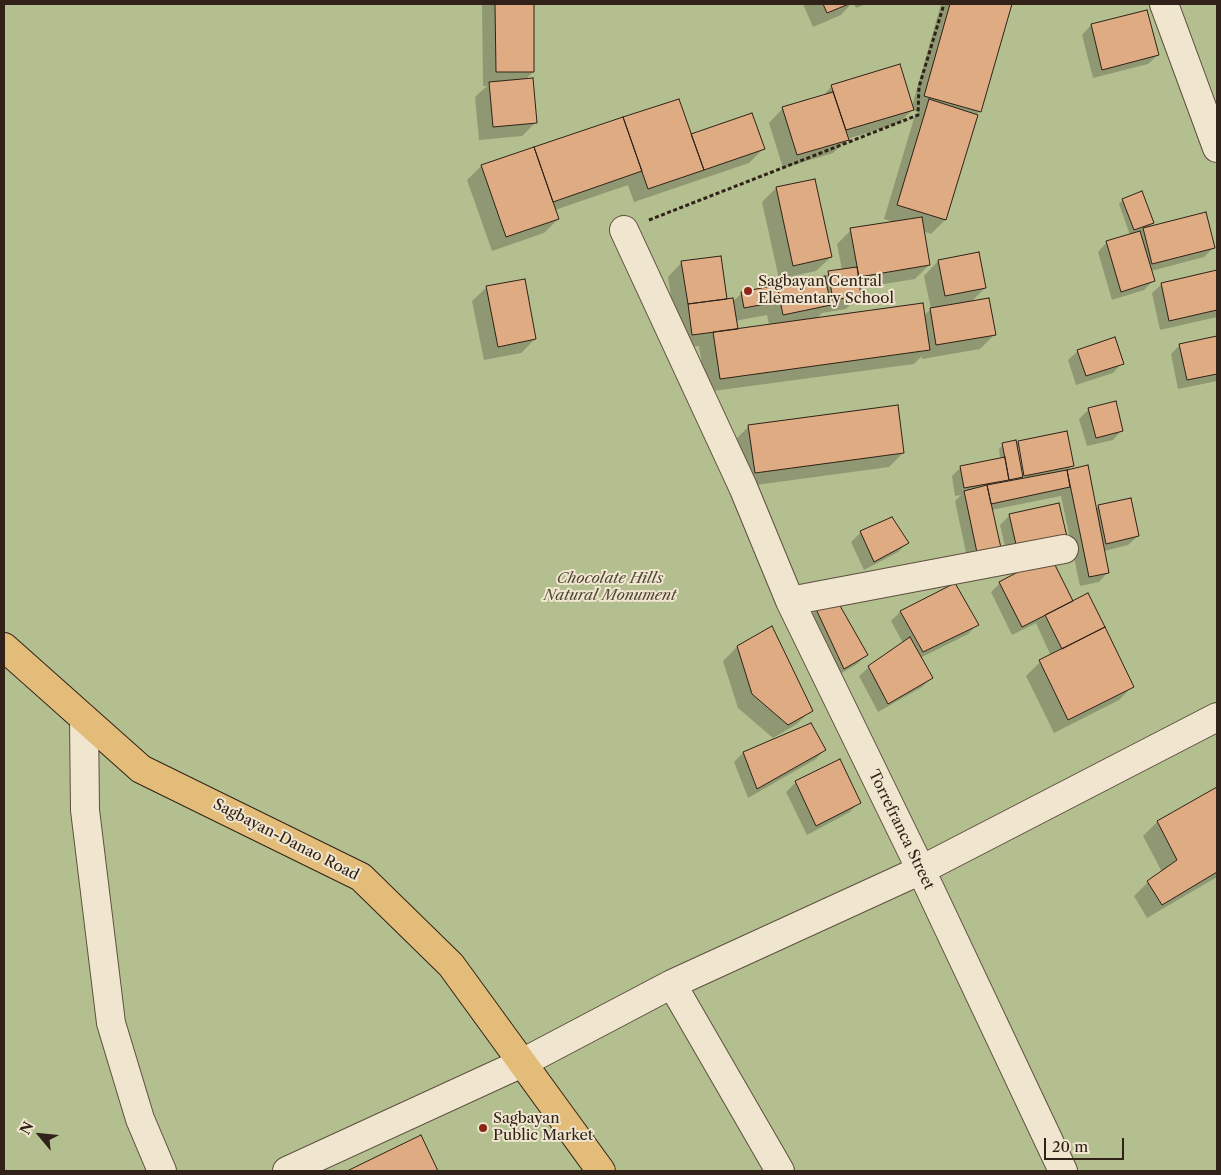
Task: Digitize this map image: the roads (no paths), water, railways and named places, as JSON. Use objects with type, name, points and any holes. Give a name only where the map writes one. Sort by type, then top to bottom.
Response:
[{"type":"main road","name":"Sagbayan-Danao Road","points":[[10,659],[84,719],[141,769],[361,877],[451,965],[602,1171]]},
{"type":"street","points":[[1164,4],[1217,148]]},
{"type":"street","name":"Torrefranca Street","points":[[624,230],[743,487],[790,601],[921,870],[1063,1171]]},
{"type":"street","points":[[790,601],[1064,549]]},
{"type":"street","points":[[286,1171],[522,1063],[672,984],[921,870],[1217,717]]},
{"type":"street","points":[[84,719],[85,810],[111,1024],[140,1119],[162,1171]]},
{"type":"street","points":[[672,984],[780,1171]]},
{"type":"place","name":"Sagbayan Central Elementary School","points":[[748,291]]},
{"type":"place","name":"Sagbayan Public Market","points":[[483,1128]]},
{"type":"park label","name":"Chocolate Hills Natural Monument","points":[[610,588]]}]
